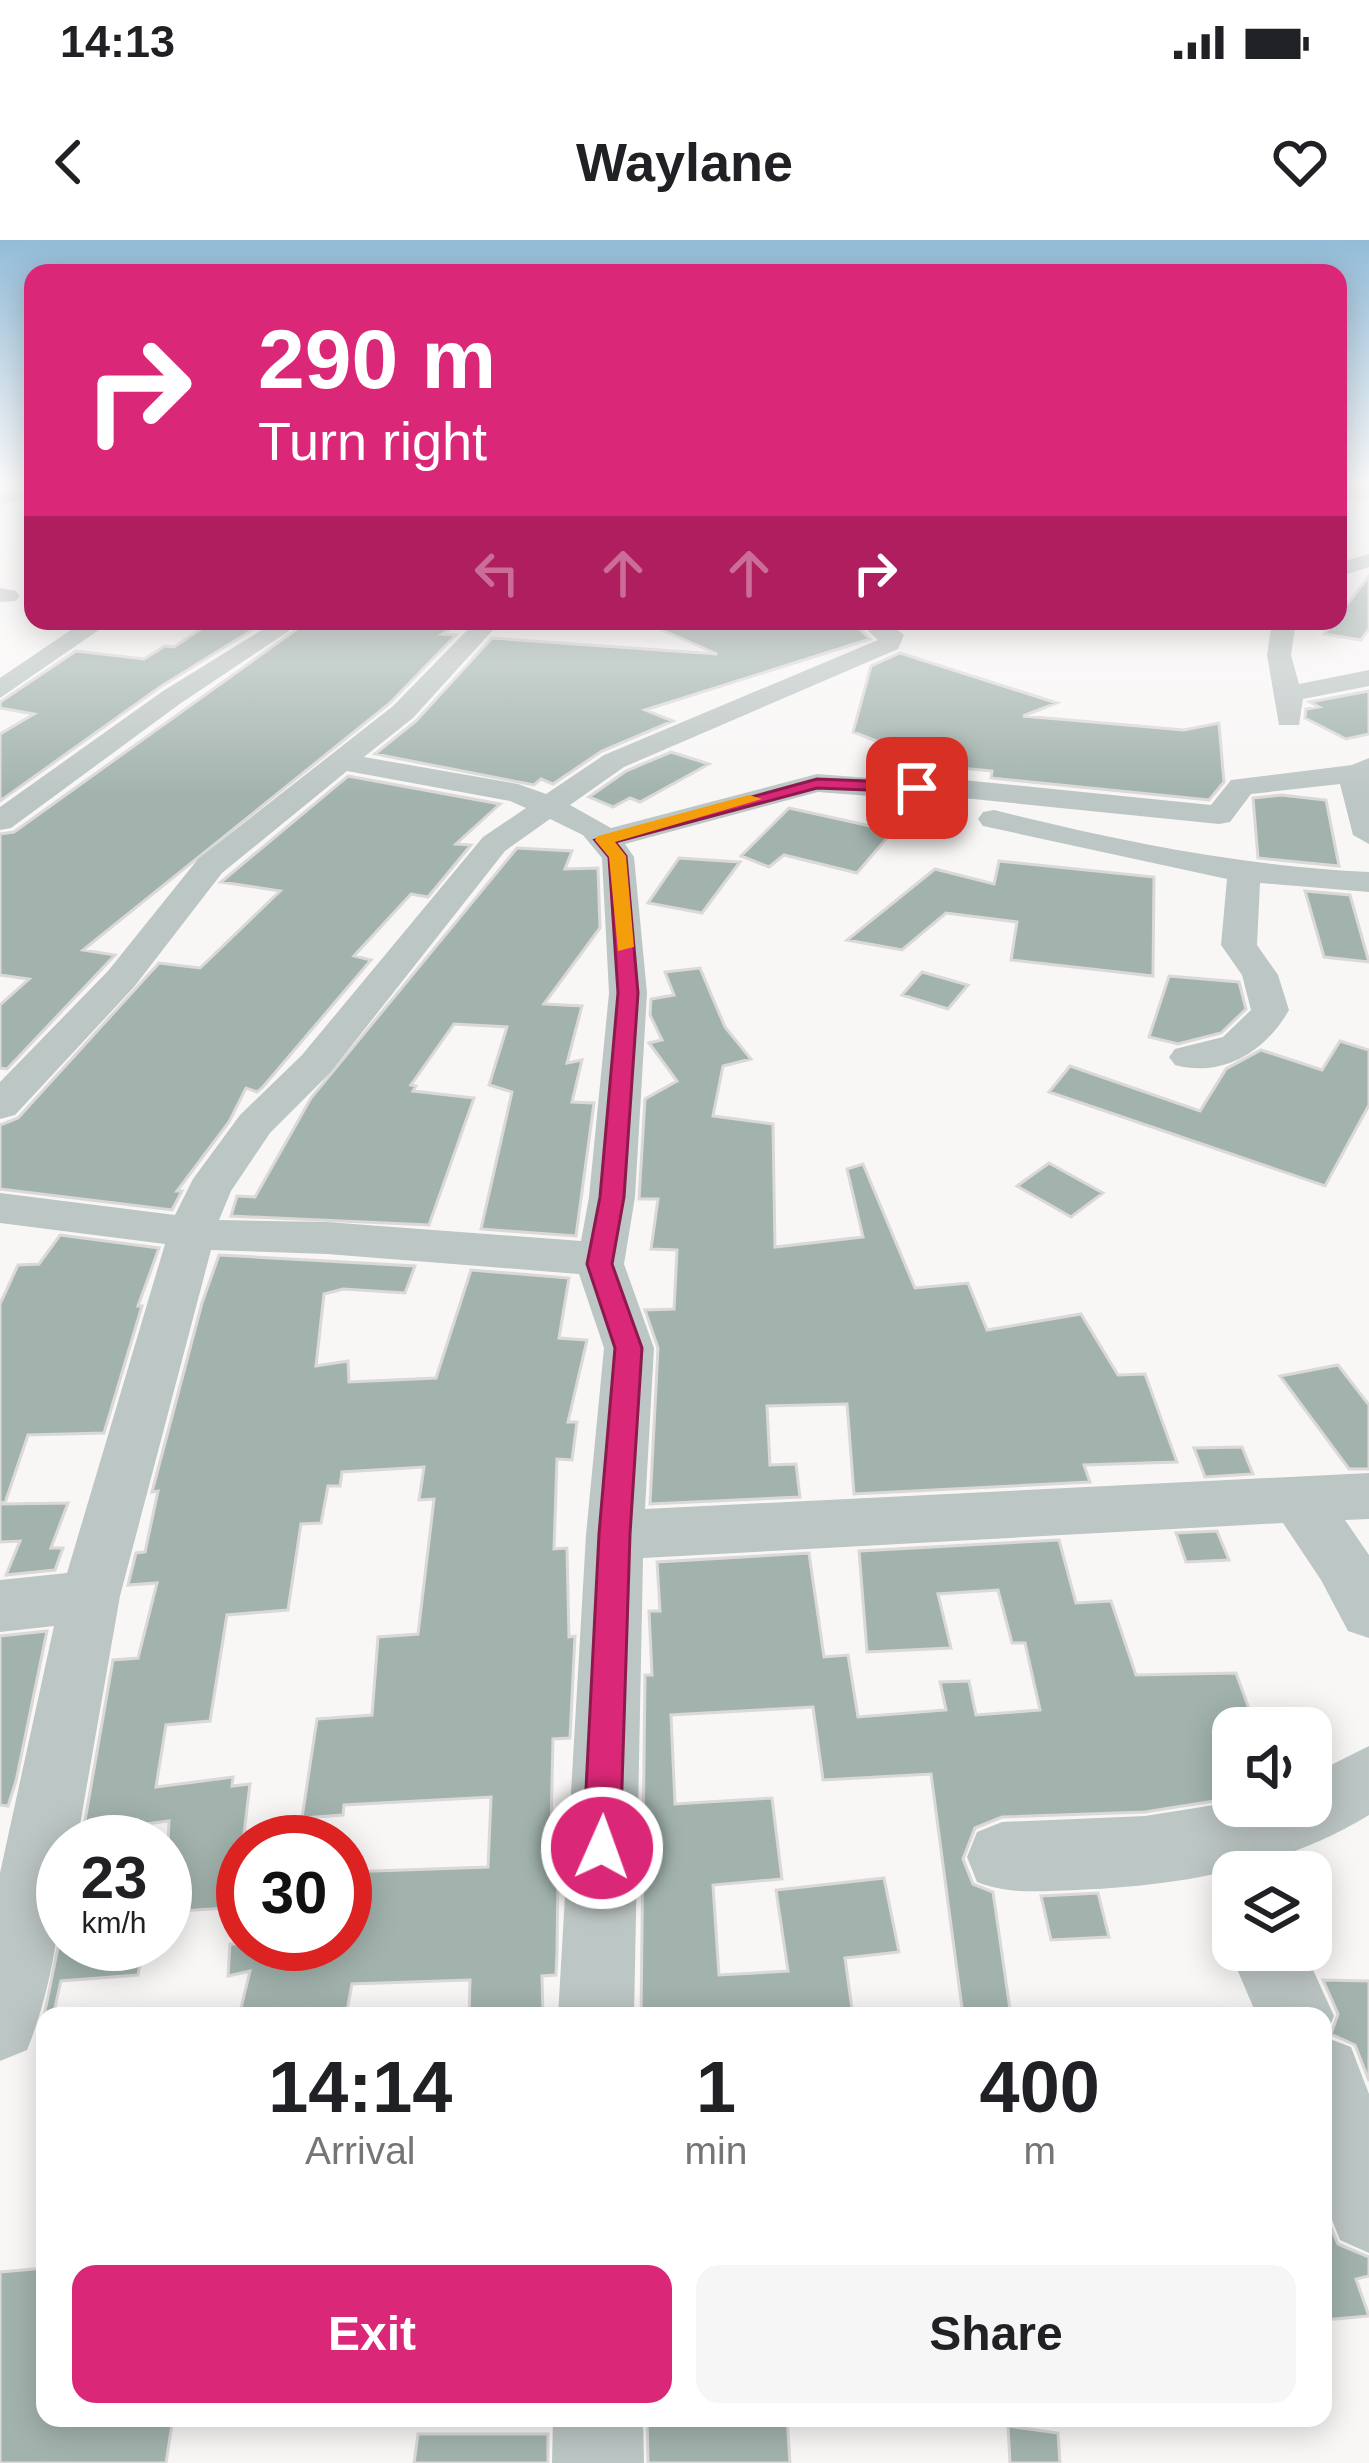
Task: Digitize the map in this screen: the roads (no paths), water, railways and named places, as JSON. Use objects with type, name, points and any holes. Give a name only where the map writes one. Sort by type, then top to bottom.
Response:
[{"type":"street","points":[[0,690],[87,630]]},
{"type":"street","points":[[0,821],[172,697],[278,630]]},
{"type":"street","points":[[0,1106],[121,980],[209,866],[403,712],[480,630]]},
{"type":"street","points":[[0,2023],[20,1853],[183,1274],[190,1233],[209,1189],[256,1124],[316,1064],[494,844],[614,761],[890,644],[892,635],[884,630]]},
{"type":"street","points":[[1291,630],[1279,655],[1288,706],[1365,668]]},
{"type":"street","points":[[344,762],[518,793],[593,828],[618,856],[628,993],[612,1197],[599,1264],[628,1348],[615,1534],[596,2007]]},
{"type":"street","points":[[604,840],[817,783],[909,790],[934,786],[1219,815],[1242,786],[1364,770]]},
{"type":"street","points":[[1364,770],[1353,789],[1369,835]]},
{"type":"street","points":[[909,790],[962,811],[1083,842],[1244,869],[1369,882]]},
{"type":"street","points":[[1189,1057],[1220,1055],[1258,1034],[1270,1010],[1260,975],[1239,945],[1244,869]]},
{"type":"street","points":[[0,1208],[150,1224],[190,1233],[327,1238],[586,1258],[599,1264]]},
{"type":"street","points":[[615,1534],[1369,1496]]},
{"type":"street","points":[[1299,1502],[1342,1562],[1369,1612]]},
{"type":"street","points":[[0,1606],[90,1596]]},
{"type":"street","points":[[1239,1851],[1276,1823],[1369,1778]]},
{"type":"street","points":[[1002,1857],[1102,1855],[1212,1861]]},
{"type":"street","points":[[1276,1971],[1292,2007]]},
{"type":"street","points":[[1332,2102],[1369,2211]]},
{"type":"street","points":[[598,2427],[598,2463]]}]
